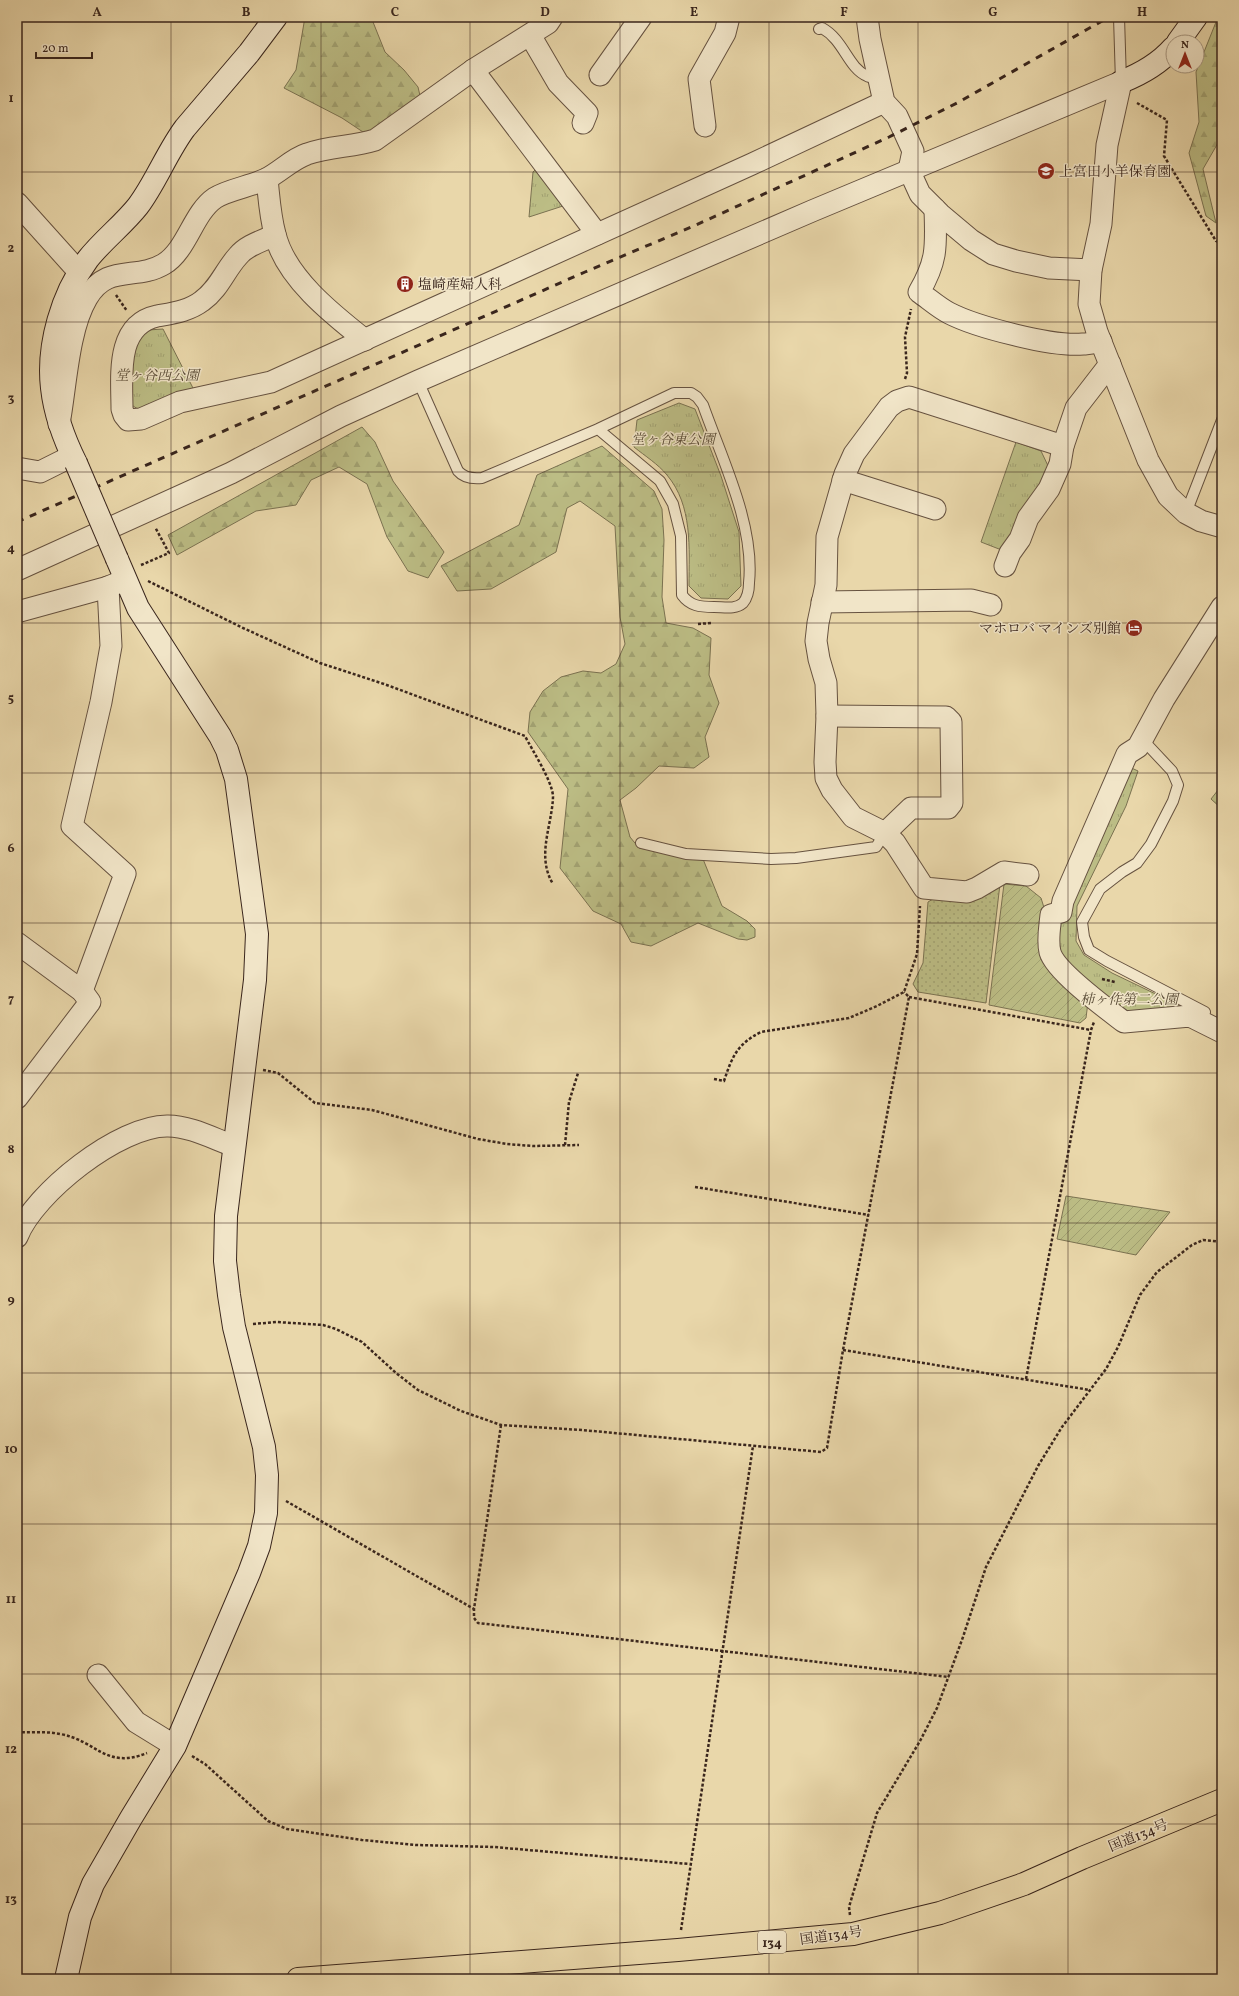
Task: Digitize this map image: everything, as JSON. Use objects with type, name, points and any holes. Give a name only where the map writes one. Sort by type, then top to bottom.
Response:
[{"type":"highway","name":"国道134号","points":[[298,1979],[678,1950],[853,1934],[940,1913],[1024,1884],[1082,1858],[1222,1800]]},
{"type":"street","points":[[66,1979],[80,1917],[93,1884],[175,1746],[249,1573],[258,1546],[266,1513],[267,1490],[264,1447],[234,1327],[225,1261],[226,1216],[256,980],[257,934],[232,765],[220,736],[118,575],[59,424],[52,388],[51,365],[59,320],[79,272],[89,258],[131,214],[144,198],[185,128],[249,53],[276,17]]},
{"type":"street","points":[[59,424],[76,324],[86,299],[96,285],[104,278],[115,274],[154,269],[165,264],[177,252],[203,210],[215,198],[267,179],[306,154],[357,145],[375,140],[473,70],[548,23],[552,17]]},
{"type":"street","points":[[600,75],[641,17]]},
{"type":"street","points":[[706,126],[699,79],[725,34],[729,17]]},
{"type":"street","points":[[867,17],[870,39],[884,102],[898,116],[913,151],[909,170],[920,194],[934,209],[971,240],[993,254],[1016,262],[1049,268],[1091,270]]},
{"type":"street","points":[[1184,34],[1196,17]]},
{"type":"street","points":[[530,35],[558,83],[587,113],[584,123]]},
{"type":"street","points":[[17,570],[231,473],[341,416],[418,381],[909,170],[1142,73],[1165,56]]},
{"type":"street","points":[[473,70],[597,234]]},
{"type":"street","points":[[1121,82],[1106,145],[1101,224],[1091,270],[1089,304],[1101,341],[1151,465],[1168,496],[1186,513],[1201,521],[1222,527]]},
{"type":"street","points":[[275,235],[248,247],[239,255],[212,292],[202,302],[177,313],[147,319],[137,325],[129,337],[122,358],[122,410],[128,420],[134,421],[180,402],[271,382],[884,102]]},
{"type":"street","points":[[267,179],[275,235],[291,270],[326,308],[365,340]]},
{"type":"street","points":[[17,203],[79,272]]},
{"type":"street","points":[[934,209],[936,241],[934,259],[930,274],[919,292],[948,313],[964,320],[993,329],[1046,341],[1070,344],[1083,344],[1101,341]]},
{"type":"street","points":[[1005,566],[1010,552],[1020,539],[1028,518],[1049,489],[1060,464],[1063,446],[1076,408],[1110,364]]},
{"type":"street","points":[[1028,875],[1004,872],[977,888],[967,892],[924,888],[895,843],[884,833],[853,817],[832,790],[826,778],[825,762],[828,716],[826,683],[819,659],[816,641],[828,569],[828,537],[843,480],[854,454],[889,407],[897,401],[909,397],[1063,446]]},
{"type":"street","points":[[17,468],[40,472],[74,460]]},
{"type":"street","points":[[843,480],[935,509]]},
{"type":"street","points":[[17,612],[118,575]]},
{"type":"street","points":[[82,991],[125,874],[72,826],[102,702],[111,646],[118,575]]},
{"type":"street","points":[[822,602],[891,608],[956,607],[971,600],[991,605]]},
{"type":"street","points":[[1222,607],[1164,699],[1138,748],[1127,754],[1063,901],[1061,912],[1052,915],[1049,935],[1050,953],[1062,969],[1103,1006],[1124,1022],[1190,1016],[1222,1032]]},
{"type":"street","points":[[828,716],[946,717],[951,722],[952,803],[948,808],[911,808],[884,833]]},
{"type":"street","points":[[17,943],[82,991],[90,1002],[20,1086]]},
{"type":"street","points":[[17,1237],[20,1230],[39,1203],[88,1158],[113,1143],[139,1131],[155,1126],[184,1128],[234,1146]]},
{"type":"street","points":[[98,1675],[136,1722],[175,1746]]},
{"type":"lane","points":[[1119,17],[1121,82]]},
{"type":"lane","points":[[819,29],[822,28],[831,33],[840,42],[855,67],[861,72],[867,76],[879,78]]},
{"type":"lane","points":[[418,381],[458,471],[471,479],[482,478],[598,429],[674,393],[691,393],[697,397],[703,406],[741,509],[749,546],[751,570],[748,595],[744,602],[734,608],[702,607],[687,602],[682,595],[680,586],[681,536],[673,504],[660,480],[598,429]]},
{"type":"lane","points":[[1186,513],[1222,420]]},
{"type":"lane","points":[[1142,740],[1172,771],[1178,785],[1173,801],[1151,844],[1137,863],[1122,872],[1100,889],[1082,922],[1084,937],[1089,950],[1106,961],[1222,1023]]},
{"type":"lane","points":[[641,843],[686,854],[783,859],[876,847],[884,833]]},
{"type":"path","points":[[1121,82],[1125,96],[1167,120],[1164,156],[1216,241],[1222,244]]},
{"type":"path","points":[[104,278],[137,325]]},
{"type":"path","points":[[907,373],[905,337],[906,324],[910,309],[919,292]]},
{"type":"path","points":[[118,575],[169,553],[154,524]]},
{"type":"path","points":[[118,575],[144,579],[242,628],[320,663],[384,684],[525,736],[546,774],[553,796],[545,844],[548,875],[553,884]]},
{"type":"path","points":[[698,624],[713,623]]},
{"type":"path","points":[[714,1079],[724,1081],[737,1050],[748,1038],[754,1035],[761,1032],[849,1018],[904,992],[916,954],[924,888]]},
{"type":"path","points":[[904,992],[909,997],[1091,1030]]},
{"type":"path","points":[[234,1327],[277,1322],[323,1325],[336,1329],[362,1342],[396,1373],[418,1390],[461,1410],[501,1425],[582,1430],[821,1452],[827,1448],[843,1350],[909,997]]},
{"type":"path","points":[[1026,1379],[1091,1030],[1103,1006]]},
{"type":"path","points":[[245,1068],[278,1074],[315,1103],[372,1110],[478,1139],[507,1144],[533,1146],[579,1144]]},
{"type":"path","points":[[565,1145],[570,1102],[578,1072]]},
{"type":"path","points":[[695,1186],[869,1215]]},
{"type":"path","points":[[853,1934],[849,1907],[870,1829],[877,1812],[920,1741],[937,1708],[986,1567],[998,1541],[1038,1466],[1062,1427],[1106,1369],[1118,1347],[1140,1295],[1158,1272],[1192,1245],[1203,1240],[1222,1242]]},
{"type":"path","points":[[843,1350],[1090,1390]]},
{"type":"path","points":[[501,1425],[474,1609],[474,1618],[478,1623],[949,1677]]},
{"type":"path","points":[[678,1950],[753,1446]]},
{"type":"path","points":[[267,1490],[474,1609]]},
{"type":"path","points":[[17,1732],[61,1734],[102,1754],[125,1759],[135,1758],[160,1747],[175,1746],[205,1764],[268,1821],[287,1830],[362,1840],[416,1845],[494,1847],[690,1864]]},
{"type":"green space","points":[[305,17],[371,17],[385,52],[404,70],[418,87],[421,100],[366,134],[342,118],[284,88],[296,70]]},
{"type":"green space","points":[[1218,17],[1222,17],[1222,136],[1203,169],[1216,223],[1206,216],[1189,153],[1199,122],[1196,74],[1205,74],[1205,50]]},
{"type":"green space","points":[[537,168],[566,205],[529,217],[533,172]]},
{"type":"green space","name":"堂ヶ谷西公園","points":[[163,329],[195,392],[141,411],[130,404],[133,354],[138,341],[148,330]]},
{"type":"green space","name":"堂ヶ谷東公園","points":[[679,403],[695,409],[721,476],[739,532],[741,586],[728,599],[701,598],[689,586],[688,528],[681,500],[667,475],[656,464],[634,447],[637,420]]},
{"type":"green space","points":[[362,427],[375,442],[393,481],[444,552],[428,578],[408,571],[387,537],[367,484],[339,467],[311,480],[296,505],[256,511],[177,555],[168,535]]},
{"type":"green space","points":[[1016,442],[1041,451],[1050,470],[1007,549],[999,549],[981,542]]},
{"type":"green space","points":[[602,446],[654,491],[662,509],[664,540],[662,597],[666,623],[693,628],[711,638],[709,675],[719,703],[705,737],[709,757],[694,768],[659,766],[636,788],[620,800],[630,837],[639,848],[703,859],[722,906],[747,921],[755,929],[755,937],[747,940],[738,939],[698,923],[651,946],[631,942],[621,924],[593,911],[560,868],[568,789],[528,732],[530,712],[543,691],[561,677],[583,671],[601,673],[616,664],[625,644],[620,617],[615,526],[580,501],[567,508],[556,552],[491,589],[457,591],[441,566],[519,525],[537,475]]},
{"type":"green space","name":"柿ヶ作第二公園","points":[[1125,765],[1138,771],[1126,806],[1077,906],[1076,941],[1084,955],[1112,973],[1189,1010],[1126,1017],[1058,958],[1056,916]]},
{"type":"green space","points":[[1222,785],[1222,809],[1211,799]]},
{"type":"green space","points":[[1000,884],[986,1003],[918,992],[913,984],[923,963],[928,902],[938,896]]},
{"type":"green space","points":[[1004,884],[1026,886],[1041,898],[1046,914],[1044,932],[1088,1002],[1086,1018],[1080,1023],[989,1005]]},
{"type":"green space","points":[[1066,1196],[1170,1212],[1136,1255],[1057,1239]]},
{"type":"railway","points":[[17,522],[585,272],[696,225],[889,137],[957,103],[1109,17]]},
{"type":"place","name":"上宮田小羊保育園","points":[[1046,171]]},
{"type":"place","name":"塩崎産婦人科","points":[[405,284]]},
{"type":"place","name":"マホロバ マインズ別館","points":[[1134,628]]}]
